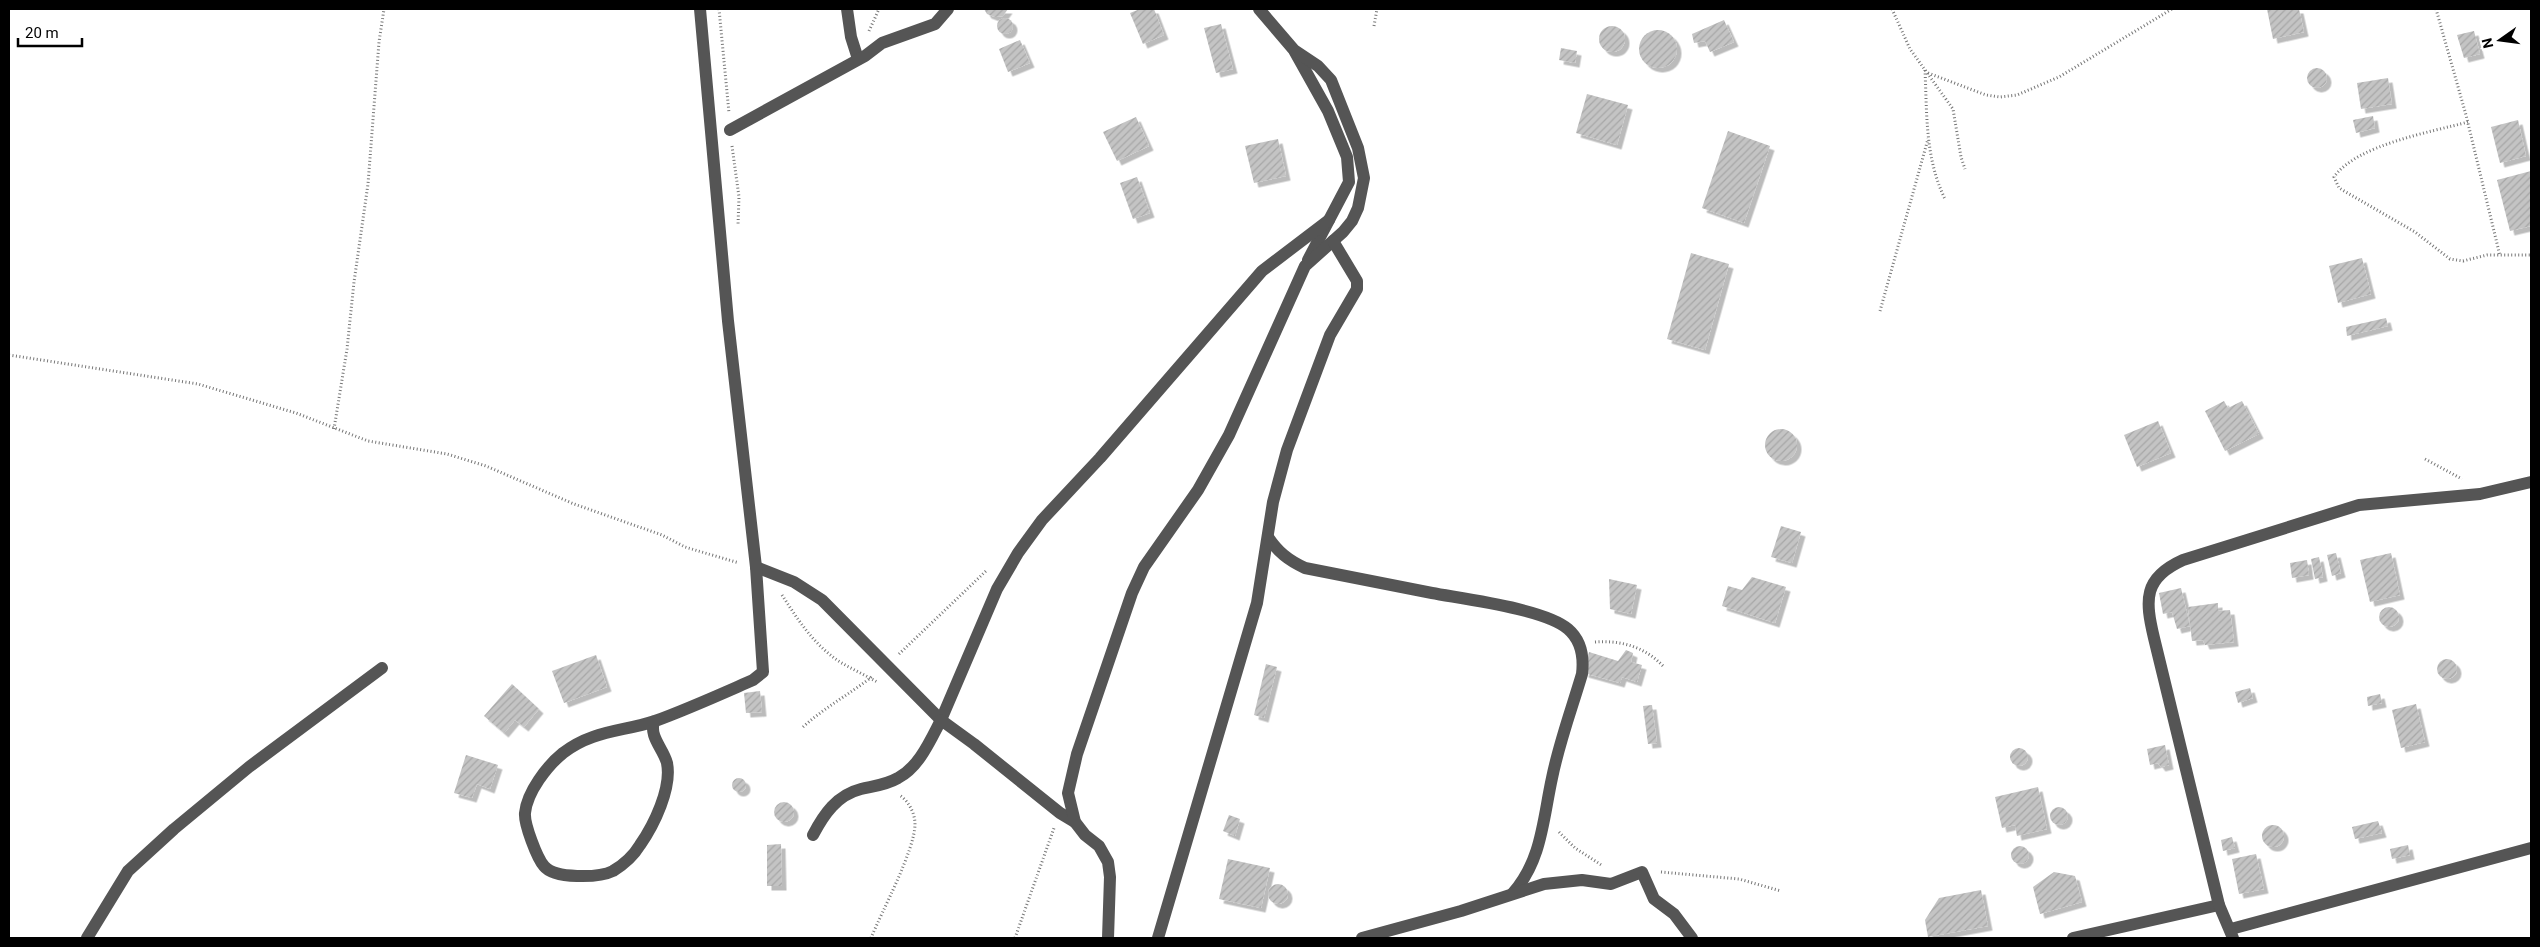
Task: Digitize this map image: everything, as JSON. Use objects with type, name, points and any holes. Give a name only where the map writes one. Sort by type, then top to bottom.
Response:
[{"type":"street","points":[[654,721],[652,728],[655,739],[667,764],[665,791],[660,808],[639,847],[624,863],[612,872],[599,875],[565,875],[550,871],[544,867],[535,848],[525,812],[534,789],[549,767],[563,753],[583,740],[612,730],[654,721],[753,680],[763,672],[762,569],[728,321],[700,9]]},
{"type":"street","points":[[847,9],[851,37],[858,59]]},
{"type":"street","points":[[730,130],[858,59],[882,43],[936,24],[948,9]]},
{"type":"street","points":[[1075,822],[1068,793],[1077,754],[1132,593],[1144,567],[1198,490],[1229,435],[1305,266],[1349,182],[1347,157],[1328,111],[1294,50],[1258,9]]},
{"type":"street","points":[[1294,50],[1318,66],[1332,80],[1358,148],[1364,178],[1358,208],[1352,221],[1305,266]]},
{"type":"street","points":[[813,835],[820,821],[839,798],[854,791],[881,785],[899,778],[911,768],[930,741],[941,720],[997,589],[1018,553],[1042,520],[1100,458],[1262,271],[1329,220]]},
{"type":"street","points":[[1158,938],[1257,603],[1275,493],[1303,404],[1330,335],[1357,288],[1357,281],[1333,241]]},
{"type":"street","points":[[2531,482],[2480,494],[2359,505],[2183,560],[2172,565],[2157,578],[2148,596],[2150,621],[2219,905],[2232,934],[2531,848]]},
{"type":"street","points":[[1268,537],[1280,553],[1304,568],[1491,603],[1526,612],[1553,620],[1568,629],[1580,645],[1584,658],[1582,674],[1552,777],[1546,813],[1533,865],[1526,878],[1513,893]]},
{"type":"street","points":[[762,569],[794,582],[822,600],[941,720],[1059,812],[1075,822],[1085,835],[1099,846],[1108,862],[1110,877],[1108,938]]},
{"type":"street","points":[[86,938],[128,871],[174,828],[249,767],[382,668]]},
{"type":"street","points":[[1362,938],[1461,911],[1544,884],[1582,880],[1611,884],[1642,872],[1654,899],[1674,914],[1692,938]]},
{"type":"street","points":[[2073,938],[2219,905]]},
{"type":"path","points":[[334,429],[347,349],[354,282],[368,184],[378,51],[384,9]]},
{"type":"path","points":[[1374,26],[1376,9]]},
{"type":"path","points":[[1892,9],[1910,49],[1952,109],[1960,157],[1965,169]]},
{"type":"path","points":[[1928,73],[1986,95],[2000,97],[2017,95],[2059,77],[2172,9]]},
{"type":"path","points":[[2436,9],[2468,122],[2500,256]]},
{"type":"path","points":[[1925,69],[1928,139],[1932,164],[1945,199]]},
{"type":"path","points":[[2468,122],[2377,147],[2339,169],[2334,176],[2339,188],[2415,232],[2450,258],[2463,261],[2487,256],[2531,255]]},
{"type":"path","points":[[1880,311],[1928,139]]},
{"type":"path","points":[[9,355],[198,384],[296,413],[368,441],[447,454],[486,466],[574,504],[662,535],[686,547],[721,560],[762,569],[807,632],[839,661],[883,685]]},
{"type":"path","points":[[2425,459],[2469,482]]},
{"type":"path","points":[[803,727],[821,711],[849,695],[886,665],[994,564]]},
{"type":"path","points":[[1580,645],[1604,641],[1626,643],[1653,656],[1663,666]]},
{"type":"path","points":[[870,938],[908,853],[915,826],[913,813],[903,797],[881,785]]},
{"type":"path","points":[[1015,938],[1059,812]]},
{"type":"path","points":[[1546,813],[1561,834],[1575,848],[1608,870]]},
{"type":"path","points":[[1642,872],[1739,879],[1781,891]]},
{"type":"building","points":[[984,9],[1008,9],[1003,16],[995,17],[987,14]]},
{"type":"building","points":[[1140,9],[1154,9],[1164,35],[1143,44],[1130,13]]},
{"type":"building","points":[[2267,9],[2299,9],[2304,32],[2273,39]]},
{"type":"building","points":[[1005,18],[1011,20],[1013,26],[1011,32],[1005,34],[999,32],[997,26],[999,20]]},
{"type":"building","points":[[1724,20],[1734,42],[1710,52],[1705,41],[1694,43],[1692,34]]},
{"type":"building","points":[[1221,24],[1233,69],[1216,73],[1204,28]]},
{"type":"building","points":[[1612,26],[1621,30],[1625,39],[1621,48],[1612,52],[1603,48],[1599,39],[1603,30]]},
{"type":"building","points":[[1658,30],[1671,36],[1677,49],[1671,62],[1658,68],[1645,62],[1639,49],[1645,36]]},
{"type":"building","points":[[2474,31],[2480,54],[2464,58],[2457,35]]},
{"type":"building","points":[[1020,40],[1030,63],[1008,72],[999,49]]},
{"type":"building","points":[[1561,48],[1577,51],[1575,63],[1559,60]]},
{"type":"building","points":[[2313,68],[2321,68],[2327,74],[2327,82],[2321,88],[2313,88],[2307,82],[2307,74]]},
{"type":"building","points":[[2388,78],[2392,104],[2361,109],[2357,83]]},
{"type":"building","points":[[1587,94],[1628,105],[1617,145],[1576,133]]},
{"type":"building","points":[[2373,116],[2375,128],[2356,133],[2353,120]]},
{"type":"building","points":[[1136,117],[1149,146],[1117,161],[1103,132]]},
{"type":"building","points":[[2518,120],[2526,156],[2500,163],[2491,127]]},
{"type":"building","points":[[1728,131],[1770,146],[1744,223],[1702,208]]},
{"type":"building","points":[[1278,139],[1286,176],[1254,183],[1245,146]]},
{"type":"building","points":[[2531,171],[2531,226],[2510,231],[2497,180]]},
{"type":"building","points":[[1137,177],[1150,213],[1133,219],[1120,183]]},
{"type":"building","points":[[1691,253],[1729,264],[1705,350],[1667,339]]},
{"type":"building","points":[[2362,258],[2371,294],[2338,303],[2329,266]]},
{"type":"building","points":[[2386,318],[2388,326],[2347,336],[2346,327]]},
{"type":"building","points":[[2224,401],[2228,408],[2242,401],[2259,434],[2225,451],[2205,411]]},
{"type":"building","points":[[2158,421],[2171,453],[2137,467],[2124,435]]},
{"type":"building","points":[[1781,429],[1787,430],[1792,434],[1796,439],[1796,451],[1792,456],[1787,460],[1781,461],[1775,460],[1770,456],[1766,451],[1765,445],[1766,439],[1770,434],[1775,430]]},
{"type":"building","points":[[1781,526],[1801,532],[1792,563],[1771,557]]},
{"type":"building","points":[[2336,553],[2341,573],[2332,576],[2327,555]]},
{"type":"building","points":[[2391,553],[2400,595],[2370,602],[2360,560]]},
{"type":"building","points":[[2319,557],[2323,577],[2315,579],[2311,559]]},
{"type":"building","points":[[2307,560],[2309,575],[2292,578],[2290,563]]},
{"type":"building","points":[[1752,577],[1786,587],[1775,623],[1722,606],[1728,586],[1742,590]]},
{"type":"building","points":[[1609,579],[1637,585],[1631,614],[1610,609]]},
{"type":"building","points":[[2181,588],[2190,626],[2177,629],[2172,612],[2163,614],[2159,593]]},
{"type":"building","points":[[2218,603],[2218,611],[2230,610],[2234,642],[2205,645],[2203,640],[2192,641],[2188,607]]},
{"type":"building","points":[[2389,607],[2396,610],[2399,617],[2396,624],[2389,627],[2382,624],[2379,617],[2382,610]]},
{"type":"building","points":[[1626,650],[1633,653],[1631,662],[1642,665],[1637,682],[1622,677],[1620,683],[1584,673],[1589,652],[1618,661]]},
{"type":"building","points":[[596,655],[607,687],[564,703],[552,671]]},
{"type":"building","points":[[2443,659],[2451,659],[2457,665],[2457,673],[2451,679],[2443,679],[2437,673],[2437,665]]},
{"type":"building","points":[[1266,664],[1277,667],[1264,718],[1254,715]]},
{"type":"building","points":[[512,684],[539,709],[524,727],[515,720],[504,733],[484,716]]},
{"type":"building","points":[[2250,688],[2253,698],[2238,703],[2235,692]]},
{"type":"building","points":[[760,691],[762,712],[746,713],[744,693]]},
{"type":"building","points":[[2380,694],[2382,703],[2368,706],[2367,697]]},
{"type":"building","points":[[2416,704],[2425,742],[2401,748],[2392,710]]},
{"type":"building","points":[[1652,705],[1657,743],[1648,744],[1643,706]]},
{"type":"building","points":[[2165,745],[2169,765],[2161,767],[2158,763],[2150,765],[2147,749]]},
{"type":"building","points":[[2015,748],[2023,748],[2028,753],[2026,764],[2015,766],[2010,761],[2010,753]]},
{"type":"building","points":[[466,755],[498,765],[490,789],[477,784],[472,798],[454,793]]},
{"type":"building","points":[[736,778],[742,778],[746,785],[742,792],[736,792],[732,788],[732,782]]},
{"type":"building","points":[[2038,787],[2047,829],[2017,836],[2015,825],[2002,828],[1995,797]]},
{"type":"building","points":[[784,802],[791,805],[794,812],[791,819],[784,822],[777,819],[774,812],[777,805]]},
{"type":"building","points":[[2055,807],[2063,807],[2068,812],[2066,823],[2055,825],[2050,820],[2050,812]]},
{"type":"building","points":[[1229,815],[1240,819],[1235,836],[1223,831]]},
{"type":"building","points":[[2378,821],[2382,833],[2355,839],[2352,827]]},
{"type":"building","points":[[2273,825],[2283,832],[2284,836],[2277,846],[2273,847],[2263,840],[2262,836],[2269,826]]},
{"type":"building","points":[[2232,837],[2235,848],[2223,851],[2221,840]]},
{"type":"building","points":[[781,844],[782,886],[767,886],[767,845]]},
{"type":"building","points":[[2408,845],[2410,855],[2392,859],[2390,849]]},
{"type":"building","points":[[2016,846],[2024,846],[2029,851],[2027,862],[2016,864],[2011,859],[2011,851]]},
{"type":"building","points":[[2256,854],[2264,889],[2239,894],[2232,859]]},
{"type":"building","points":[[1228,859],[1270,868],[1261,908],[1219,899]]},
{"type":"building","points":[[2054,872],[2075,876],[2082,902],[2040,914],[2033,887]]},
{"type":"building","points":[[1278,884],[1285,887],[1288,894],[1285,901],[1278,904],[1271,901],[1268,894],[1271,887]]},
{"type":"building","points":[[1981,890],[1988,926],[1928,937],[1925,920],[1939,898]]}]
